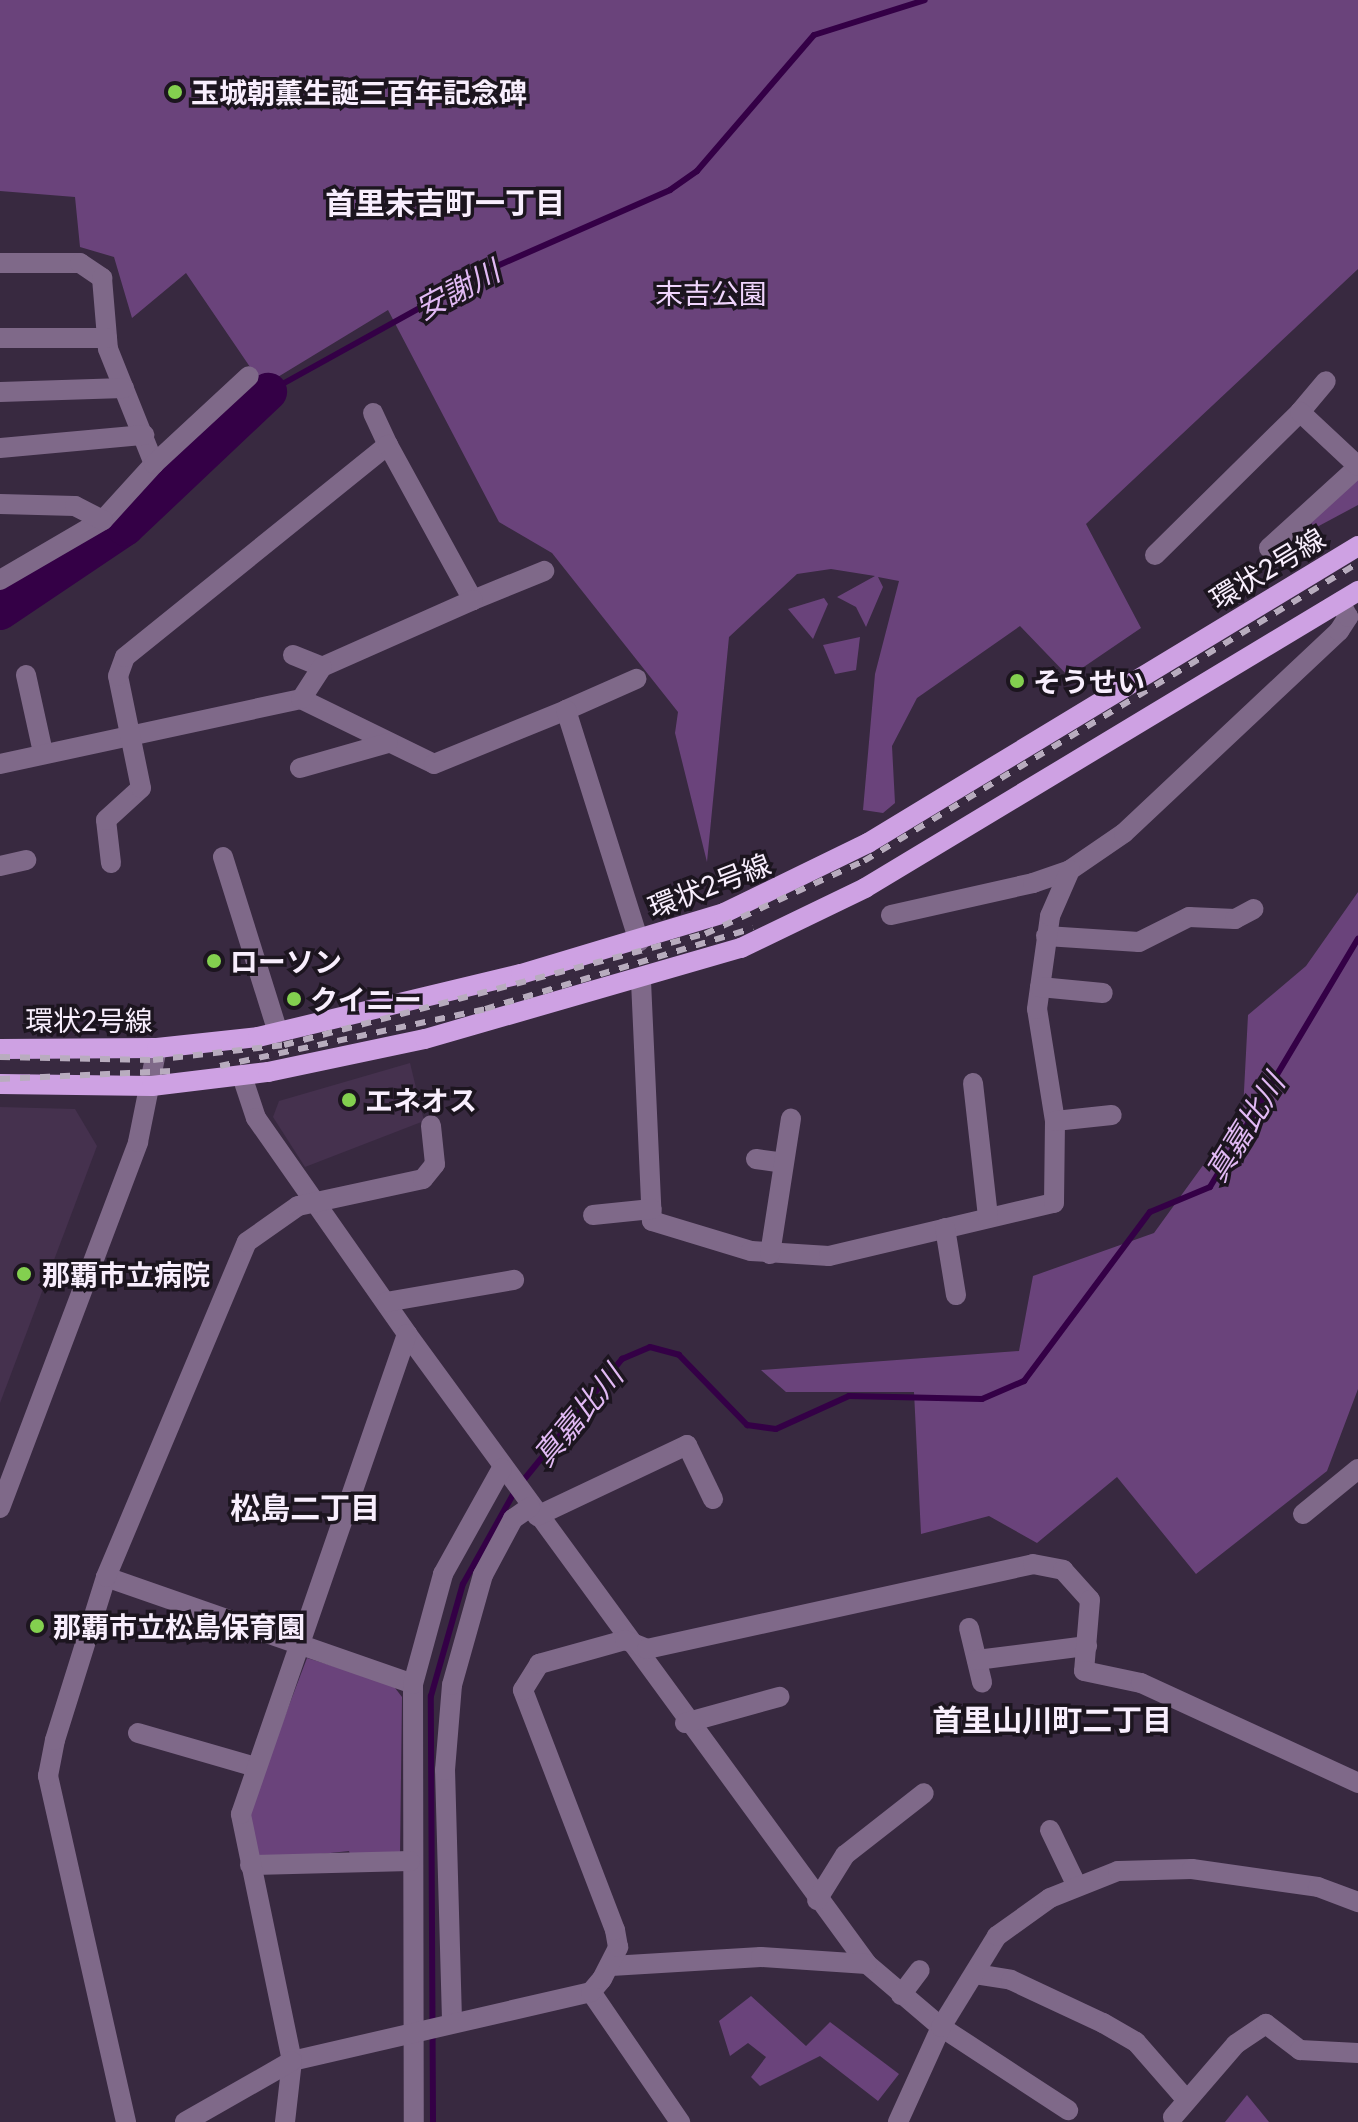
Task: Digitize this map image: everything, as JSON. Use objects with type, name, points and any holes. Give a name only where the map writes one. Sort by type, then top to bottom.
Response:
[{"type":"main road","name":"環状2号線","points":[[0,1049],[157,1048],[278,1033],[639,942],[756,900],[850,853],[1358,546]]},
{"type":"main road","points":[[0,1084],[152,1086],[242,1076],[425,1039],[641,981],[741,948],[834,905],[1358,591]]},
{"type":"street","points":[[0,263],[93,268],[105,283],[107,338],[154,464]]},
{"type":"street","points":[[0,338],[107,338]]},
{"type":"street","points":[[0,580],[103,520],[154,464],[249,376]]},
{"type":"street","points":[[1155,555],[1300,412],[1326,381]]},
{"type":"street","points":[[0,392],[124,388]]},
{"type":"street","points":[[1269,548],[1358,466],[1300,412]]},
{"type":"street","points":[[373,413],[473,600]]},
{"type":"street","points":[[0,448],[144,435]]},
{"type":"street","points":[[111,863],[106,820],[141,788],[127,734],[118,676],[125,657],[388,445]]},
{"type":"street","points":[[0,504],[75,506],[103,520]]},
{"type":"street","points":[[301,699],[322,667],[544,571]]},
{"type":"street","points":[[891,915],[1070,870],[1154,808],[1339,631],[1348,617],[1340,602]]},
{"type":"street","points":[[293,655],[322,667]]},
{"type":"street","points":[[26,675],[43,752]]},
{"type":"street","points":[[0,764],[43,752],[301,699],[434,764],[636,679]]},
{"type":"street","points":[[566,710],[639,942]]},
{"type":"street","points":[[300,768],[388,743]]},
{"type":"street","points":[[223,857],[278,1033]]},
{"type":"street","points":[[0,866],[26,860]]},
{"type":"street","points":[[641,981],[652,1221],[770,1254],[829,1256],[1054,1203],[1055,1121],[1036,1033],[1046,936],[1070,870]]},
{"type":"street","points":[[1046,936],[1139,942],[1189,917],[1235,919],[1254,909]]},
{"type":"street","points":[[1040,987],[1103,993]]},
{"type":"street","points":[[0,1508],[5,1480],[152,1086],[157,1048]]},
{"type":"street","points":[[242,1076],[256,1118],[407,1334],[685,1723],[867,1964],[941,2027],[1068,2110]]},
{"type":"street","points":[[973,1083],[988,1217]]},
{"type":"street","points":[[1055,1121],[1112,1115]]},
{"type":"street","points":[[770,1254],[791,1119]]},
{"type":"street","points":[[126,2122],[48,1776],[106,1577],[247,1242],[315,1203],[423,1179],[435,1164],[431,1125]]},
{"type":"street","points":[[756,1159],[783,1163]]},
{"type":"street","points":[[593,1215],[652,1209]]},
{"type":"street","points":[[945,1228],[956,1295]]},
{"type":"street","points":[[386,1302],[514,1280]]},
{"type":"street","points":[[285,2122],[292,2061],[241,1814],[407,1334]]},
{"type":"street","points":[[450,2021],[445,1770],[452,1685],[489,1562],[513,1519],[531,1508],[687,1445],[713,1499]]},
{"type":"street","points":[[1303,1514],[1358,1469]]},
{"type":"street","points":[[414,2122],[420,2027],[410,1861],[413,1684],[443,1574],[506,1473]]},
{"type":"street","points":[[185,2122],[292,2061],[420,2027],[591,1992],[611,1966],[615,1930],[523,1690],[539,1664],[625,1640],[647,1649],[1033,1564],[1063,1570],[1086,1590],[1084,1671],[1141,1683],[1358,1783]]},
{"type":"street","points":[[106,1577],[413,1684]]},
{"type":"street","points":[[969,1628],[982,1682]]},
{"type":"street","points":[[977,1660],[1087,1646]]},
{"type":"street","points":[[685,1723],[779,1697]]},
{"type":"street","points":[[138,1733],[256,1767]]},
{"type":"street","points":[[817,1900],[845,1855],[924,1793]]},
{"type":"street","points":[[1050,1830],[1077,1886]]},
{"type":"street","points":[[250,1865],[410,1861]]},
{"type":"street","points":[[898,2122],[941,2027],[1006,1924],[1077,1886],[1118,1871],[1192,1869],[1318,1887],[1358,1902]]},
{"type":"street","points":[[611,1966],[761,1957],[867,1964]]},
{"type":"street","points":[[901,1995],[920,1970]]},
{"type":"street","points":[[975,1974],[1011,1980],[1136,2042],[1184,2097]]},
{"type":"street","points":[[591,1992],[680,2122]]},
{"type":"street","points":[[1173,2117],[1184,2097],[1266,2024],[1300,2050],[1358,2053]]},
{"type":"shaded area","points":[[410,1063],[424,1121],[305,1167],[273,1117],[279,1101]]},
{"type":"shaded area","name":"那覇市立病院","points":[[0,1107],[75,1109],[97,1146],[0,1403]]},
{"type":"green space","name":"末吉公園","points":[[0,0],[1358,0],[1358,269],[1086,524],[1141,628],[1069,677],[1020,626],[917,698],[892,746],[895,803],[883,813],[863,810],[875,674],[899,581],[878,577],[883,587],[866,627],[856,607],[837,597],[875,576],[831,569],[797,574],[729,637],[707,862],[675,733],[678,712],[552,553],[499,522],[388,310],[263,386],[186,273],[132,318],[114,257],[80,247],[75,197],[0,191]]},
{"type":"green space","points":[[1358,474],[1358,505],[1302,535],[1298,529]]},
{"type":"green space","points":[[824,598],[828,604],[813,639],[788,609]]},
{"type":"green space","points":[[860,637],[856,670],[835,674],[823,645]]},
{"type":"green space","points":[[1358,892],[1358,1389],[1327,1471],[1196,1574],[1117,1477],[1037,1543],[989,1516],[921,1534],[914,1392],[786,1392],[761,1370],[1019,1351],[1033,1276],[1154,1233],[1243,1110],[1248,1015],[1306,966]]},
{"type":"green space","points":[[307,1658],[392,1684],[402,1697],[400,1856],[351,1857],[349,1851],[256,1861],[247,1816]]},
{"type":"green space","points":[[751,1996],[806,2046],[830,2022],[899,2074],[878,2101],[820,2056],[760,2086],[751,2077],[766,2057],[748,2043],[730,2056],[719,2021]]},
{"type":"green space","points":[[1247,2095],[1269,2122],[1225,2122]]},
{"type":"waterway","name":"安謝川","points":[[268,392],[488,270],[670,190],[697,171],[814,35],[925,0]]},
{"type":"waterway","name":"安謝川","points":[[0,611],[125,527],[268,392]]},
{"type":"waterway","name":"真嘉比川","points":[[522,1482],[622,1359],[650,1347],[679,1355],[747,1425],[776,1429],[849,1396],[982,1399],[1024,1381],[1150,1212],[1210,1187],[1358,939]]},
{"type":"waterway","name":"真嘉比川","points":[[433,2122],[431,1696],[463,1584],[515,1491]]},
{"type":"railway","points":[[0,1057],[153,1060],[284,1045],[705,934],[864,861],[1358,563]]},
{"type":"railway","points":[[220,1066],[485,1009],[753,928]]},
{"type":"railway","points":[[0,1079],[172,1071]]},
{"type":"place","name":"玉城朝薫生誕三百年記念碑","points":[[175,92]]},
{"type":"place","name":"そうせい","points":[[1017,681]]},
{"type":"place","name":"ローソン","points":[[214,961]]},
{"type":"place","name":"クイニー","points":[[294,999]]},
{"type":"place","name":"エネオス","points":[[349,1100]]},
{"type":"place","name":"那覇市立病院","points":[[24,1274]]},
{"type":"place","name":"那覇市立松島保育園","points":[[37,1626]]},
{"type":"district","name":"首里末吉町一丁目","points":[[445,202]]},
{"type":"district","name":"松島二丁目","points":[[305,1507]]},
{"type":"district","name":"首里山川町二丁目","points":[[1052,1719]]}]
